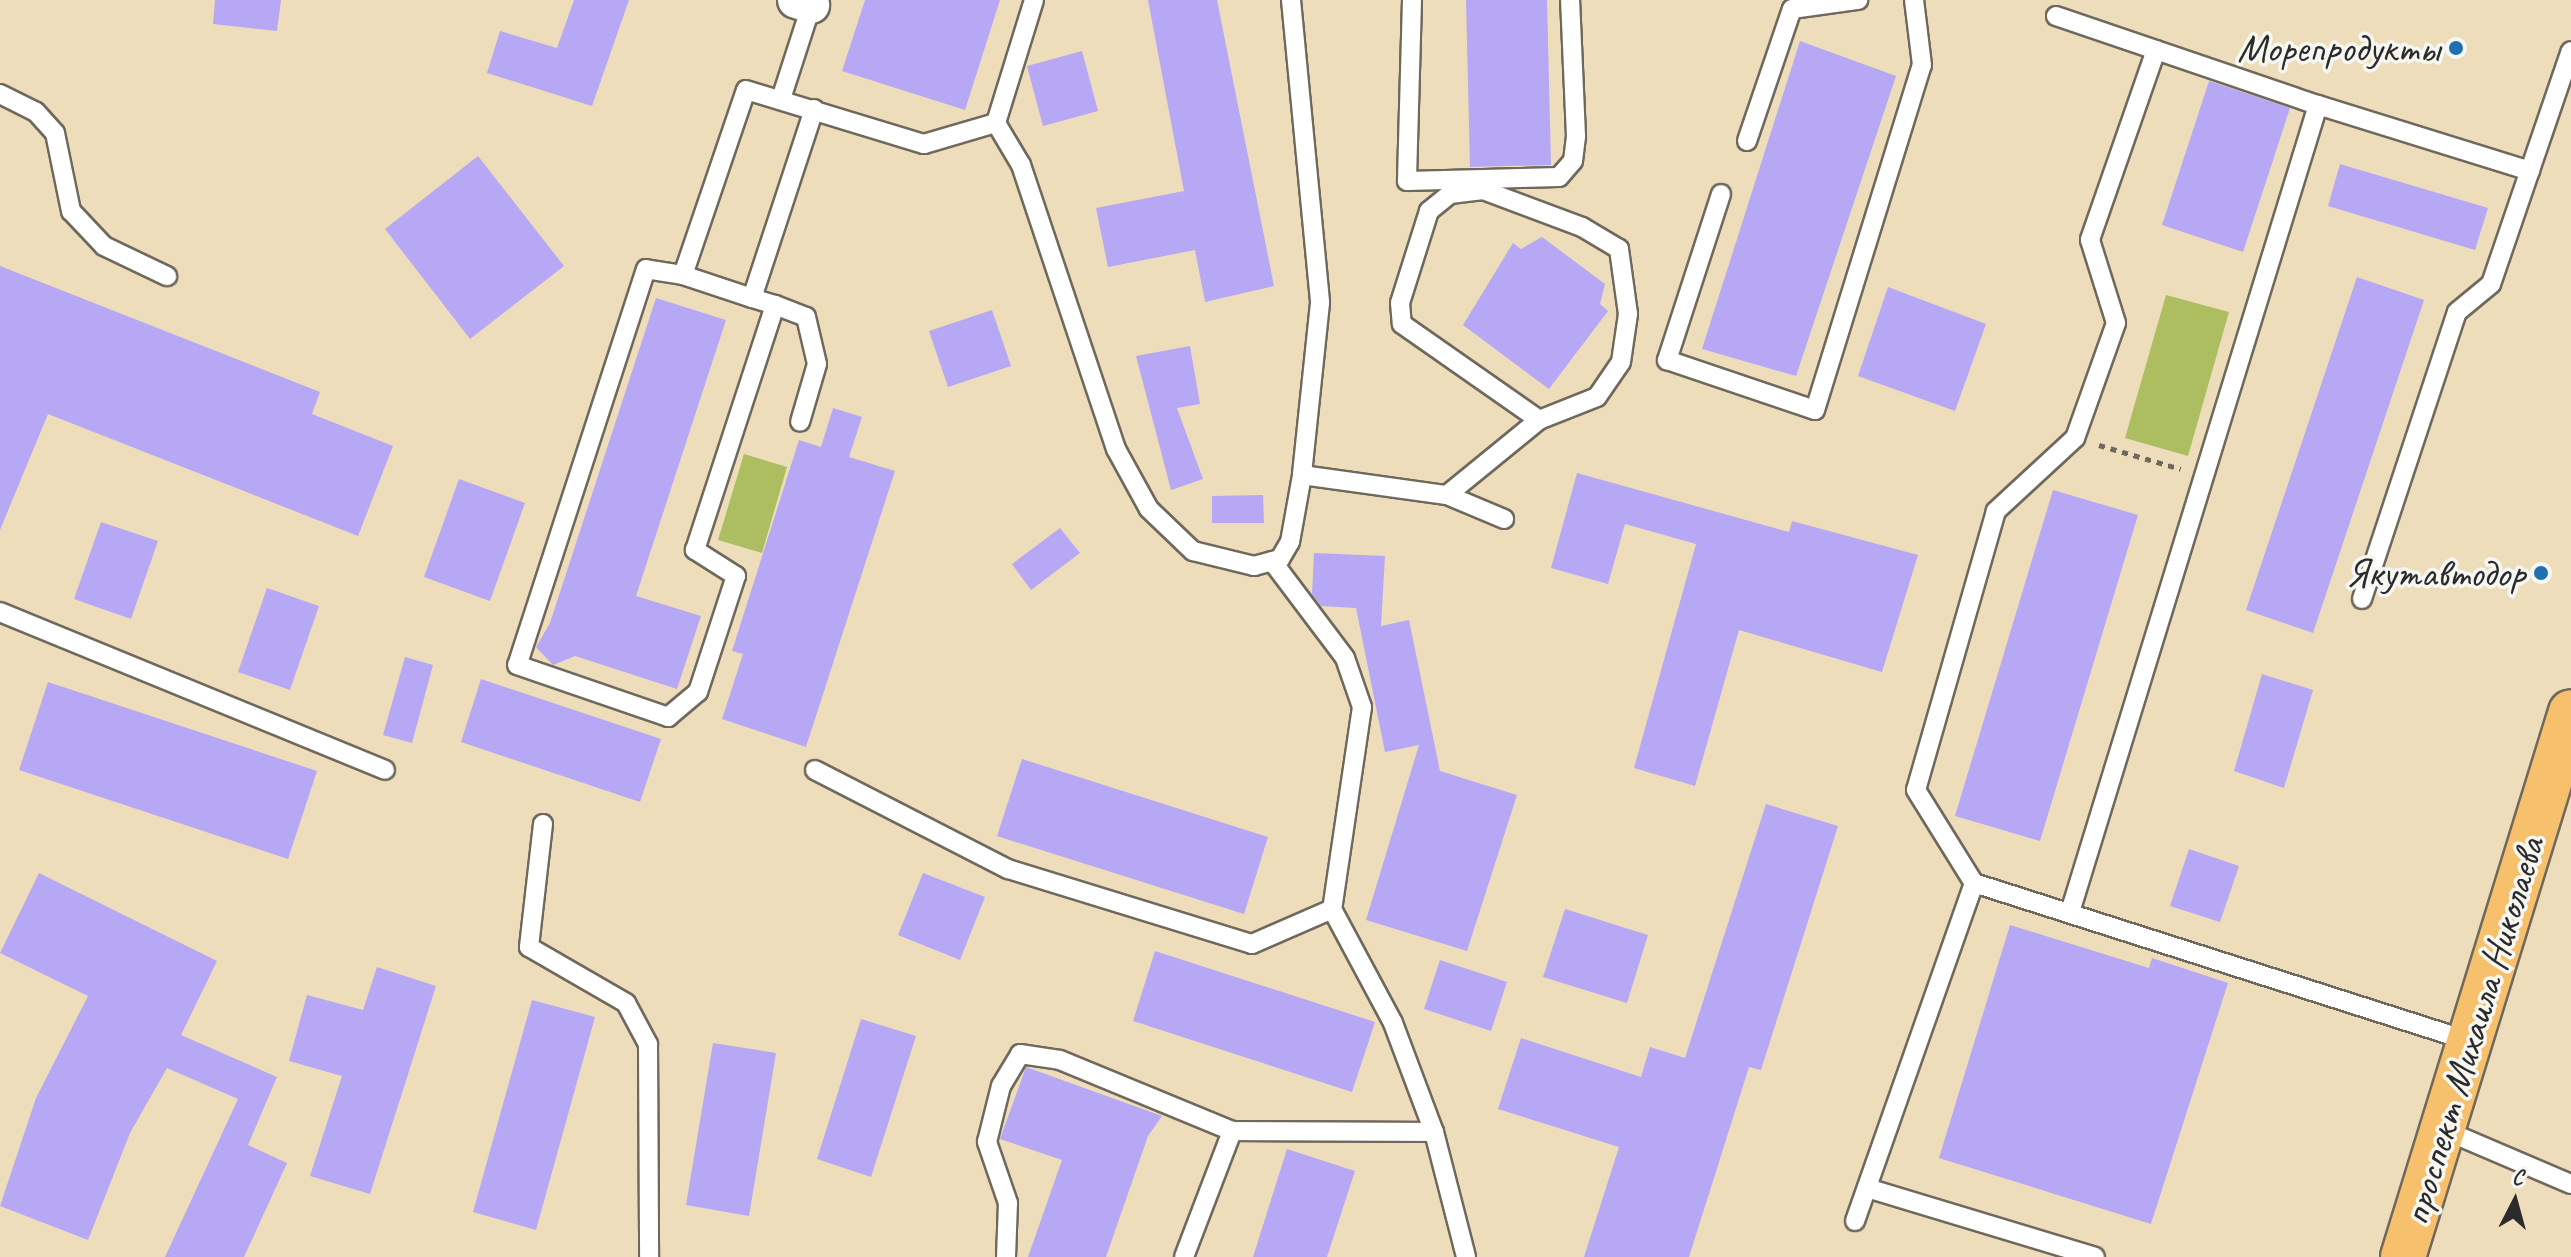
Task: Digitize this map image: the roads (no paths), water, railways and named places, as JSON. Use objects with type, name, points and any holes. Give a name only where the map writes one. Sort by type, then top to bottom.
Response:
[{"type":"main road","name":"проспект Михаила Николаева","points":[[2403,1257],[2571,712]]},
{"type":"lane","points":[[1034,0],[996,123],[1021,165],[1116,449],[1149,509],[1193,551],[1226,564],[1272,561],[1290,542],[1302,475],[1320,303],[1291,0]]},
{"type":"lane","points":[[1412,0],[1407,181],[1559,177],[1573,161],[1576,136],[1570,0]]},
{"type":"lane","points":[[1747,141],[1792,9],[1858,0]]},
{"type":"lane","points":[[1721,194],[1667,360],[1815,410],[1922,65],[1914,0]]},
{"type":"lane","points":[[781,99],[807,2]]},
{"type":"lane","points":[[2056,16],[2318,105],[2530,171]]},
{"type":"lane","points":[[2156,50],[2090,240],[2116,323],[2075,438],[1996,511],[1916,790],[1974,883],[2469,1041]]},
{"type":"lane","points":[[2362,599],[2457,312],[2491,284],[2570,59]]},
{"type":"lane","points":[[683,275],[742,93],[781,99],[924,144],[996,123]]},
{"type":"lane","points":[[0,94],[36,112],[55,133],[71,211],[104,246],[167,276]]},
{"type":"lane","points":[[2070,912],[2318,105]]},
{"type":"lane","points":[[752,298],[814,109]]},
{"type":"lane","points":[[1447,495],[1539,420],[1597,397],[1621,362],[1628,314],[1619,249],[1582,227],[1483,190],[1450,194],[1429,211],[1400,303],[1402,324],[1539,420]]},
{"type":"lane","points":[[775,305],[695,550],[736,576],[696,696],[662,716],[521,670],[646,269],[683,275],[775,305],[806,317],[817,372],[800,422]]},
{"type":"lane","points":[[1302,475],[1447,495],[1504,519]]},
{"type":"lane","points":[[1272,561],[1345,658],[1362,707],[1332,909],[1393,1023],[1434,1132],[1466,1257]]},
{"type":"lane","points":[[0,612],[385,770]]},
{"type":"lane","points":[[815,770],[997,865],[1252,944],[1332,909]]},
{"type":"lane","points":[[543,824],[529,947],[626,1003],[648,1044],[649,1257]]},
{"type":"lane","points":[[1855,1221],[1974,883]]},
{"type":"lane","points":[[1006,1257],[1008,1203],[987,1142],[1001,1086],[1020,1054],[1060,1060],[1232,1131],[1434,1132]]},
{"type":"lane","points":[[2442,1129],[2571,1184]]},
{"type":"lane","points":[[1184,1257],[1232,1131]]},
{"type":"lane","points":[[1867,1188],[2095,1257]]},
{"type":"place","name":"Морепродукты","points":[[2456,48]]},
{"type":"place","name":"Якутавтодор","points":[[2541,573]]}]
